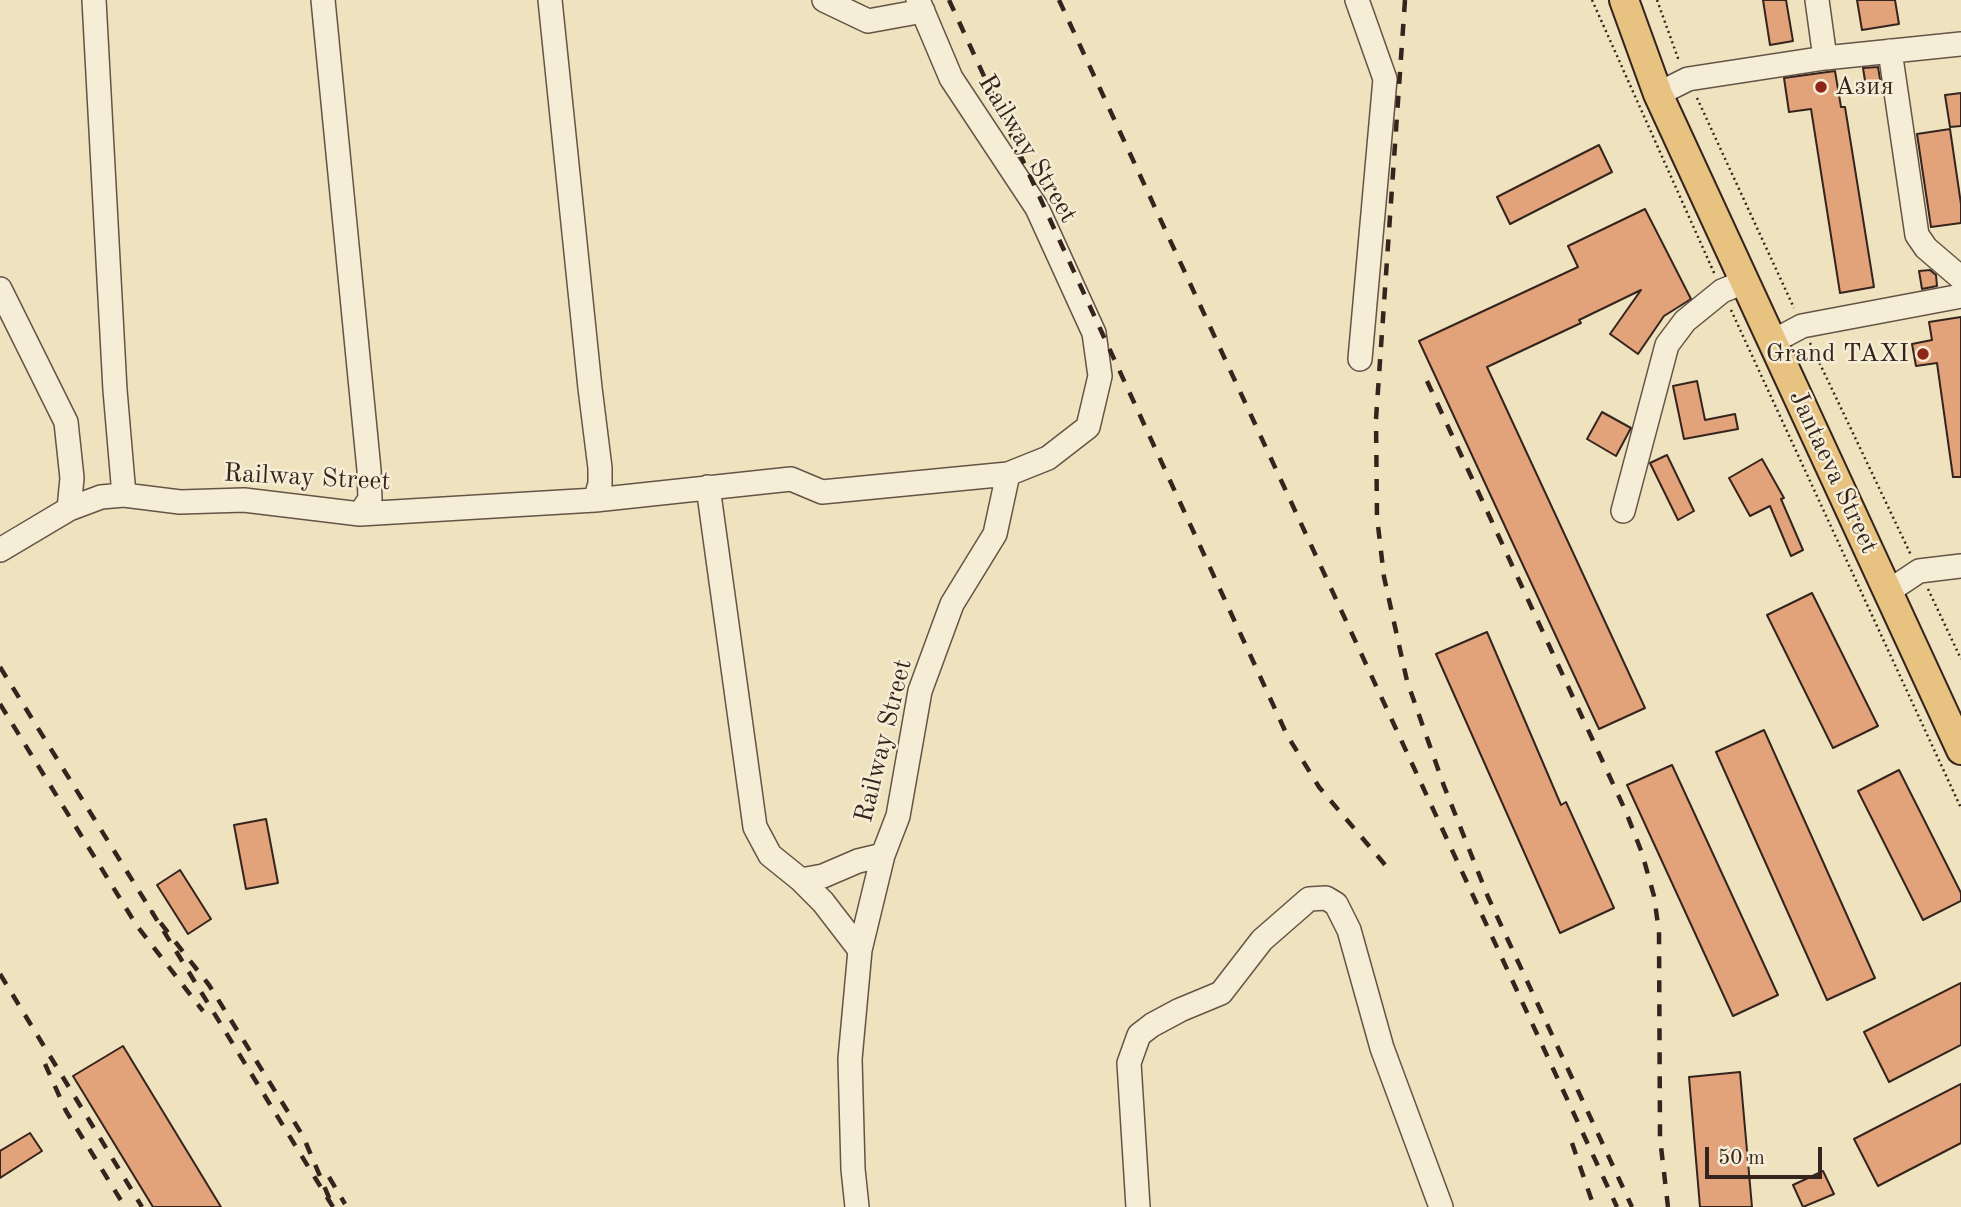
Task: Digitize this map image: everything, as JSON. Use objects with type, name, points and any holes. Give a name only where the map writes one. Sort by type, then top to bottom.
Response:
[{"type":"main road","name":"Jantaeva Street","points":[[1624,0],[1733,286],[1772,342],[1961,750]]},
{"type":"street","points":[[94,0],[115,390],[124,495]]},
{"type":"street","points":[[323,0],[369,470],[370,499],[360,514]]},
{"type":"street","points":[[550,0],[588,374],[599,456],[600,484],[595,500]]},
{"type":"street","name":"Railway Street","points":[[0,550],[69,509],[101,497],[124,495],[180,502],[244,500],[360,514],[595,500],[791,479],[822,492],[1008,474],[1048,458],[1088,427],[1100,376],[1094,333],[1037,208],[951,78],[920,6],[868,21],[824,0]]},
{"type":"street","points":[[1357,0],[1385,79],[1360,359]]},
{"type":"street","points":[[1817,0],[1825,58]]},
{"type":"street","points":[[1658,93],[1688,79],[1825,58],[1961,44]]},
{"type":"street","points":[[1890,51],[1917,235],[1926,248],[1961,278]]},
{"type":"street","points":[[1623,511],[1667,345],[1685,321],[1733,286]]},
{"type":"street","points":[[0,289],[66,422],[72,478],[69,509]]},
{"type":"street","points":[[1772,342],[1802,326],[1961,296]]},
{"type":"street","name":"Railway Street","points":[[858,1207],[853,1169],[850,1059],[860,950],[883,855],[898,816],[920,691],[952,604],[995,534],[1008,474]]},
{"type":"street","points":[[708,487],[755,827],[770,855],[823,902],[860,950]]},
{"type":"street","points":[[1889,591],[1919,571],[1961,566]]},
{"type":"street","points":[[801,880],[823,876],[858,861],[883,855]]},
{"type":"street","points":[[1138,1207],[1129,1063],[1139,1035],[1180,1010],[1221,993],[1262,940],[1309,899],[1325,898],[1336,904],[1349,930],[1382,1048],[1441,1207]]},
{"type":"path","points":[[1592,0],[1733,286],[1961,808]]},
{"type":"building","points":[[1763,0],[1786,0],[1793,41],[1770,45]]},
{"type":"building","points":[[1857,0],[1895,0],[1899,24],[1862,30]]},
{"type":"building","points":[[1878,67],[1881,85],[1866,87],[1863,68]]},
{"type":"building","points":[[1835,71],[1841,107],[1845,107],[1874,287],[1840,293],[1811,109],[1789,112],[1784,78]]},
{"type":"building","points":[[1961,93],[1961,126],[1950,127],[1945,95]]},
{"type":"building","points":[[1950,129],[1961,204],[1961,223],[1931,227],[1917,134]]},
{"type":"building","points":[[1599,145],[1612,172],[1510,224],[1497,197]]},
{"type":"building","points":[[1645,209],[1691,299],[1664,316],[1638,354],[1610,334],[1641,290],[1579,320],[1581,323],[1487,367],[1645,708],[1599,729],[1419,341],[1578,267],[1568,246]]},
{"type":"building","points":[[1930,270],[1936,275],[1937,286],[1922,289],[1919,271]]},
{"type":"building","points":[[1961,317],[1961,477],[1953,477],[1937,363],[1916,366],[1912,344],[1932,340],[1929,322]]},
{"type":"building","points":[[1697,381],[1705,420],[1735,414],[1738,429],[1684,439],[1673,386]]},
{"type":"building","points":[[1602,412],[1631,428],[1616,456],[1587,439]]},
{"type":"building","points":[[1667,455],[1694,511],[1678,520],[1650,463]]},
{"type":"building","points":[[1762,459],[1784,498],[1781,499],[1803,550],[1791,556],[1770,506],[1750,516],[1729,478]]},
{"type":"building","points":[[1812,593],[1878,726],[1833,748],[1767,615]]},
{"type":"building","points":[[1487,632],[1561,805],[1566,802],[1614,908],[1560,933],[1436,654]]},
{"type":"building","points":[[1764,730],[1875,978],[1827,1000],[1716,752]]},
{"type":"building","points":[[1672,765],[1778,995],[1733,1016],[1627,785]]},
{"type":"building","points":[[1899,770],[1961,893],[1961,901],[1923,920],[1858,791]]},
{"type":"building","points":[[266,819],[278,883],[246,889],[234,825]]},
{"type":"building","points":[[180,870],[211,919],[188,934],[157,885]]},
{"type":"building","points":[[1961,983],[1961,1045],[1889,1082],[1864,1032]]},
{"type":"building","points":[[123,1046],[221,1207],[153,1207],[73,1076]]},
{"type":"building","points":[[1740,1072],[1752,1207],[1700,1207],[1689,1077]]},
{"type":"building","points":[[1961,1084],[1961,1143],[1878,1186],[1854,1139]]},
{"type":"building","points":[[30,1133],[42,1151],[0,1178],[0,1151]]},
{"type":"building","points":[[1823,1171],[1834,1194],[1803,1207],[1793,1185]]},
{"type":"railway","points":[[949,0],[1287,735],[1319,787],[1392,873]]},
{"type":"railway","points":[[1059,0],[1617,1207]]},
{"type":"railway","points":[[1405,0],[1376,419],[1377,517],[1384,577],[1407,681],[1444,786],[1488,897],[1632,1207]]},
{"type":"railway","points":[[1427,381],[1626,812],[1642,853],[1654,896],[1659,932],[1660,1138],[1668,1207]]},
{"type":"railway","points":[[0,667],[152,912]]},
{"type":"railway","points":[[0,704],[137,926],[203,1011]]},
{"type":"railway","points":[[152,912],[209,985],[303,1136],[333,1207],[152,912]]},
{"type":"railway","points":[[0,974],[142,1207]]},
{"type":"railway","points":[[45,1064],[66,1111],[125,1207]]},
{"type":"railway","points":[[1572,1143],[1594,1207]]},
{"type":"railway","points":[[329,1177],[345,1204]]},
{"type":"place","name":"Азия","points":[[1821,87]]},
{"type":"place","name":"Grand TAXI","points":[[1923,354]]}]
